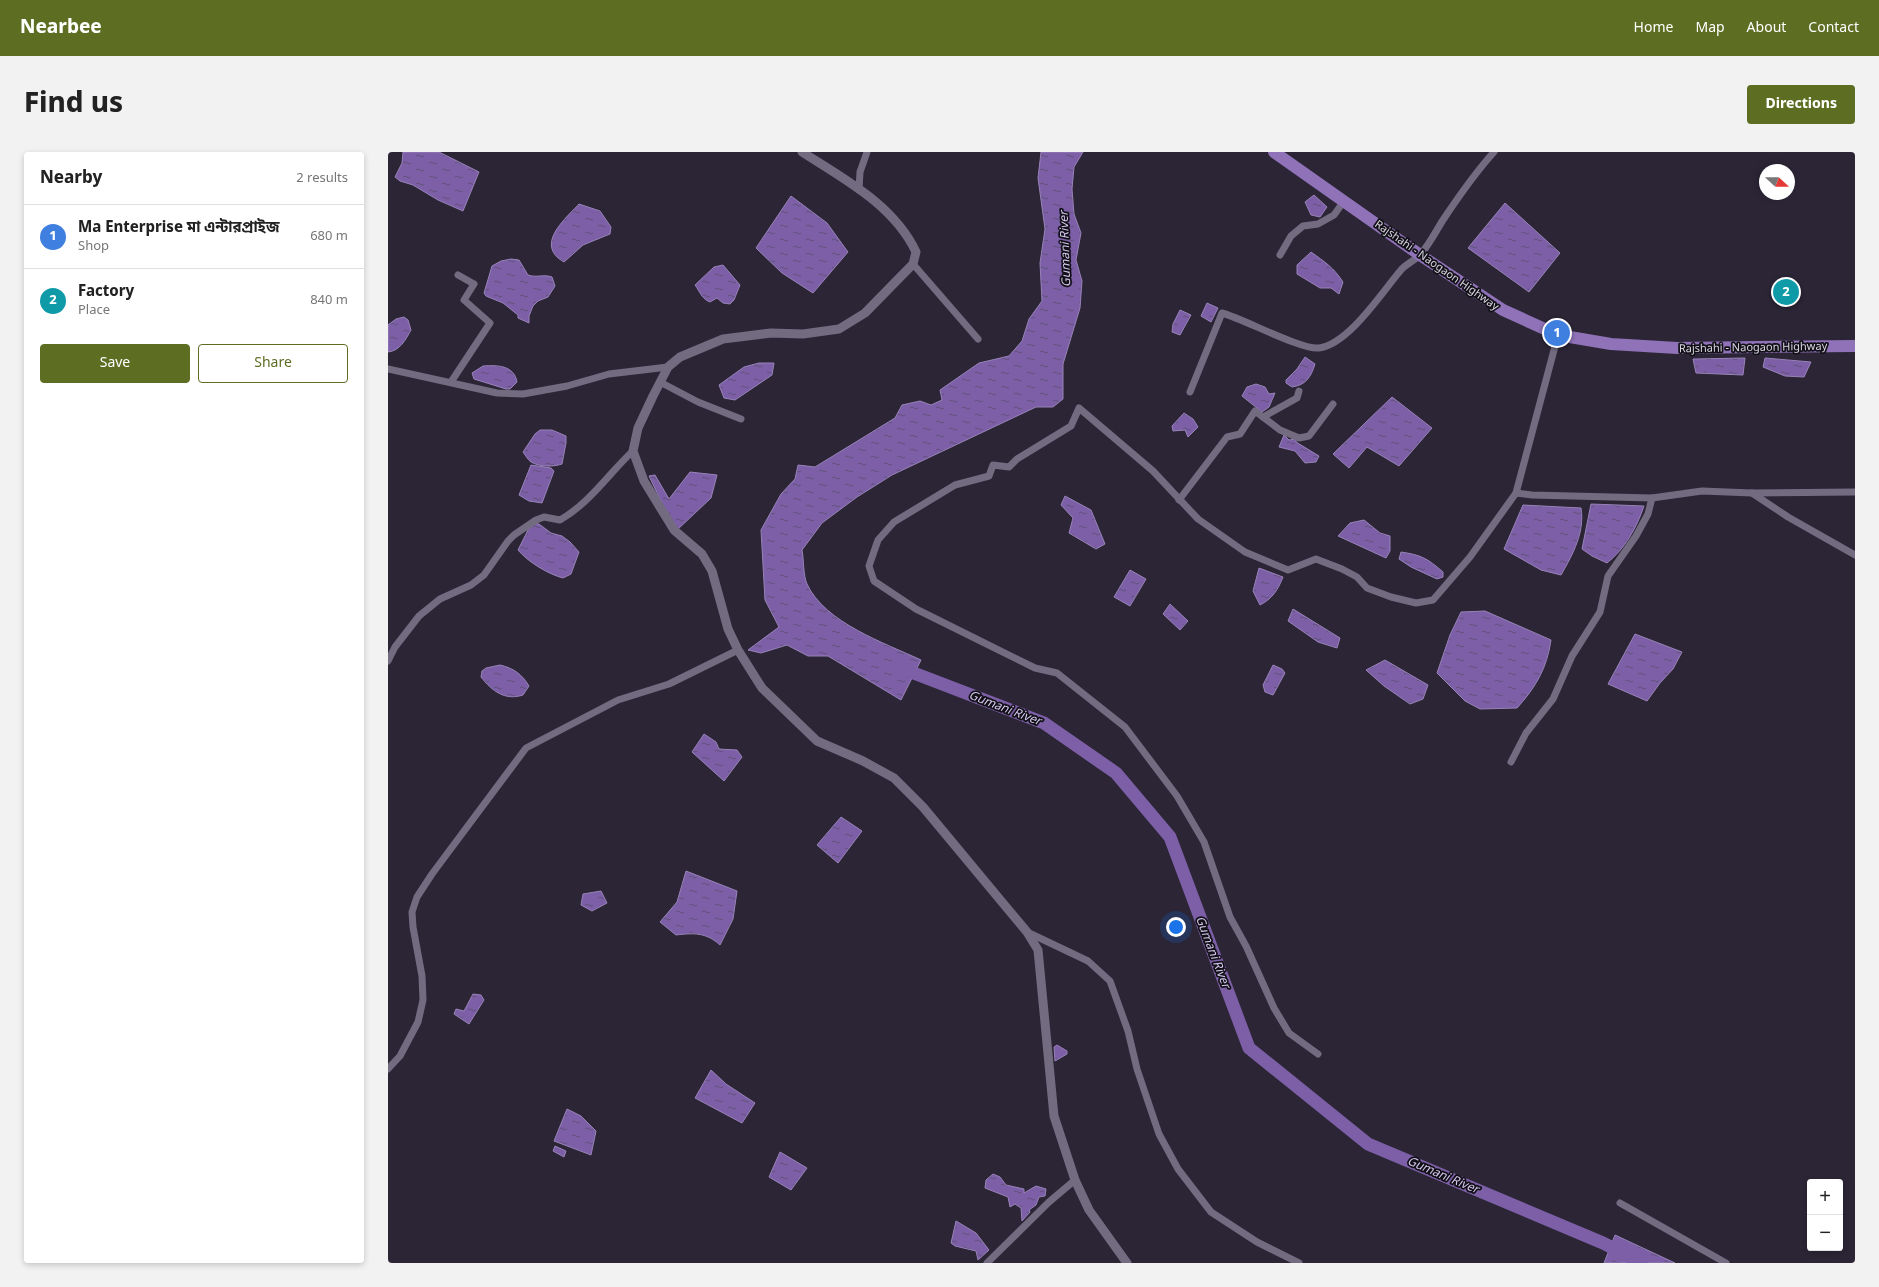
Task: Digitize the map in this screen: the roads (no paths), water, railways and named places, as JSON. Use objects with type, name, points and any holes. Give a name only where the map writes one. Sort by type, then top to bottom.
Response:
[{"type":"main road","name":"Rajshahi - Naogaon Highway","points":[[1274,152],[1420,255],[1503,310],[1558,335],[1612,344],[1677,348],[1855,346]]},
{"type":"street","points":[[802,152],[882,205],[909,236],[916,252],[913,264],[865,314],[839,329],[802,334],[771,333],[723,339],[680,357],[668,367],[660,382],[638,428],[633,451],[644,481],[674,530],[702,554],[712,571],[728,629],[738,650],[762,688],[817,741],[863,761],[894,778],[923,807],[1027,932],[1038,950],[1054,1116],[1075,1180],[1089,1210],[1126,1263]]},
{"type":"street","points":[[859,190],[860,172],[867,152]]},
{"type":"street","points":[[1190,392],[1222,313],[1239,318],[1296,342],[1317,348],[1329,345],[1362,318],[1402,268],[1420,255],[1459,196],[1494,152]]},
{"type":"street","points":[[1280,255],[1291,236],[1303,226],[1318,224],[1334,215],[1344,201]]},
{"type":"street","points":[[913,264],[978,339]]},
{"type":"street","points":[[451,382],[490,323],[464,300],[474,284],[458,275]]},
{"type":"street","points":[[1318,1054],[1289,1033],[1274,1008],[1246,946],[1230,917],[1204,842],[1176,796],[1125,727],[1057,673],[1035,668],[916,609],[874,580],[869,566],[878,540],[894,522],[955,485],[989,476],[993,465],[1009,467],[1017,459],[1071,426],[1078,408],[1153,471],[1198,519],[1251,554],[1288,570],[1316,559],[1342,569],[1357,577],[1367,588],[1391,597],[1416,603],[1433,600],[1470,557],[1516,493],[1558,335]]},
{"type":"street","points":[[388,369],[497,393],[523,394],[567,386],[608,374],[668,367]]},
{"type":"street","points":[[660,382],[698,402],[741,419]]},
{"type":"street","points":[[1263,417],[1297,398],[1300,391]]},
{"type":"street","points":[[1179,500],[1227,437],[1240,434],[1254,411],[1280,430],[1299,438],[1309,436],[1333,404]]},
{"type":"street","points":[[388,661],[395,647],[429,606],[446,596],[471,585],[484,575],[503,551],[508,541],[536,520],[550,517],[560,520],[574,510],[599,488],[618,465],[633,451]]},
{"type":"street","points":[[1516,493],[1532,495],[1652,498],[1702,491],[1752,493],[1855,492]]},
{"type":"street","points":[[1752,493],[1788,517],[1855,555]]},
{"type":"street","points":[[1511,762],[1526,733],[1553,699],[1572,656],[1600,612],[1608,576],[1636,536],[1648,514],[1652,498]]},
{"type":"street","points":[[388,1069],[400,1056],[418,1022],[423,1000],[422,976],[413,927],[412,912],[417,898],[432,874],[526,748],[618,700],[669,684],[738,650]]},
{"type":"street","points":[[1027,932],[1088,961],[1110,981],[1128,1031],[1137,1069],[1158,1134],[1178,1169],[1211,1212],[1257,1242],[1299,1263]]},
{"type":"street","points":[[987,1263],[1049,1202],[1075,1180]]},
{"type":"street","points":[[1620,1203],[1726,1263]]},
{"type":"water","points":[[403,152],[439,152],[479,172],[463,211],[438,200],[413,185],[400,181],[395,177],[402,163]]},
{"type":"water","points":[[1041,152],[1083,152],[1074,167],[1072,189],[1074,214],[1081,233],[1076,260],[1082,281],[1080,308],[1063,364],[1063,399],[1053,407],[1036,407],[892,475],[857,497],[822,523],[802,550],[807,584],[816,598],[827,610],[841,621],[857,630],[921,660],[901,700],[828,656],[808,656],[787,645],[761,653],[748,650],[779,627],[765,600],[761,530],[781,494],[795,479],[798,465],[815,467],[895,418],[902,405],[920,401],[931,405],[942,400],[940,390],[979,363],[1009,356],[1022,341],[1029,319],[1042,301],[1040,263],[1045,229],[1038,178]]},
{"type":"water","points":[[1314,195],[1327,207],[1320,217],[1311,215],[1305,202]]},
{"type":"water","points":[[791,196],[827,223],[848,252],[813,293],[782,273],[756,248]]},
{"type":"water","points":[[1505,203],[1560,253],[1529,292],[1468,248]]},
{"type":"water","points":[[579,204],[600,211],[611,227],[610,234],[583,245],[564,262],[555,255],[552,248],[552,240],[560,224]]},
{"type":"water","points":[[1311,252],[1325,262],[1340,277],[1343,282],[1339,294],[1331,288],[1320,288],[1297,274],[1297,265]]},
{"type":"water","points":[[511,259],[519,260],[528,275],[552,277],[555,286],[548,297],[538,301],[533,306],[529,316],[529,323],[518,318],[518,315],[503,303],[486,296],[484,293],[492,266],[501,261]]},
{"type":"water","points":[[723,265],[740,285],[734,300],[730,304],[723,303],[717,298],[710,302],[707,301],[695,285],[714,267]]},
{"type":"water","points":[[1207,303],[1218,308],[1211,322],[1201,316]]},
{"type":"water","points":[[1180,310],[1191,315],[1180,335],[1172,332],[1173,324]]},
{"type":"water","points":[[404,317],[408,320],[411,330],[405,341],[399,347],[388,352],[388,325],[396,319]]},
{"type":"water","points":[[1305,357],[1315,364],[1312,373],[1307,380],[1297,386],[1292,387],[1286,383],[1286,380],[1297,369]]},
{"type":"water","points":[[1745,358],[1743,375],[1696,373],[1693,359]]},
{"type":"water","points":[[1765,358],[1811,362],[1804,377],[1785,376],[1763,367]]},
{"type":"water","points":[[759,363],[774,363],[772,375],[735,400],[724,398],[719,385],[744,367]]},
{"type":"water","points":[[483,366],[499,366],[509,369],[515,376],[517,382],[510,389],[506,389],[474,379],[472,373]]},
{"type":"water","points":[[1256,384],[1265,387],[1269,394],[1275,393],[1269,407],[1262,412],[1242,396],[1247,387]]},
{"type":"water","points":[[1392,397],[1432,428],[1399,466],[1367,447],[1349,468],[1333,454]]},
{"type":"water","points":[[1184,413],[1193,419],[1198,427],[1188,437],[1185,430],[1173,431],[1172,426]]},
{"type":"water","points":[[540,430],[552,430],[566,436],[562,464],[542,466],[534,464],[523,452],[535,434]]},
{"type":"water","points":[[1284,435],[1289,440],[1296,439],[1296,442],[1319,456],[1316,462],[1305,463],[1295,451],[1279,447]]},
{"type":"water","points":[[531,465],[551,468],[554,471],[542,503],[529,501],[519,495]]},
{"type":"water","points":[[690,472],[717,475],[711,498],[677,530],[670,520],[649,476],[655,475],[669,499]]},
{"type":"water","points":[[1065,496],[1091,510],[1105,544],[1096,549],[1069,533],[1073,518],[1061,505]]},
{"type":"water","points":[[1591,504],[1644,506],[1630,537],[1607,563],[1592,556],[1582,549]]},
{"type":"water","points":[[1523,505],[1581,508],[1582,517],[1580,534],[1574,551],[1561,575],[1541,570],[1504,549]]},
{"type":"water","points":[[1364,520],[1380,533],[1390,536],[1390,551],[1386,558],[1338,536],[1350,523]]},
{"type":"water","points":[[533,523],[539,524],[551,533],[562,536],[579,552],[571,574],[563,578],[551,574],[533,563],[518,550]]},
{"type":"water","points":[[1401,552],[1414,554],[1428,560],[1443,572],[1443,577],[1437,579],[1411,567],[1399,559]]},
{"type":"water","points":[[1259,568],[1283,577],[1274,594],[1260,605],[1253,591]]},
{"type":"water","points":[[1130,570],[1146,579],[1130,606],[1114,597]]},
{"type":"water","points":[[1170,604],[1188,621],[1180,630],[1163,614]]},
{"type":"water","points":[[1293,609],[1340,638],[1337,648],[1318,642],[1288,621]]},
{"type":"water","points":[[1485,611],[1551,640],[1547,659],[1540,677],[1517,708],[1480,709],[1465,701],[1437,673],[1450,635],[1461,612]]},
{"type":"water","points":[[1635,634],[1682,652],[1673,669],[1660,683],[1647,701],[1608,684]]},
{"type":"water","points":[[1385,660],[1428,685],[1423,699],[1410,704],[1384,686],[1366,670]]},
{"type":"water","points":[[500,665],[517,672],[523,678],[529,686],[523,695],[510,697],[499,694],[481,677],[482,671],[486,668]]},
{"type":"water","points":[[1273,665],[1282,669],[1285,673],[1273,695],[1265,692],[1263,685]]},
{"type":"water","points":[[704,734],[716,742],[719,749],[737,750],[742,757],[724,781],[692,752]]},
{"type":"water","points":[[841,817],[862,831],[838,863],[817,845]]},
{"type":"water","points":[[686,871],[737,891],[733,919],[720,945],[710,938],[699,934],[676,935],[660,922],[677,902]]},
{"type":"water","points":[[601,891],[607,903],[592,911],[581,905],[583,894]]},
{"type":"water","points":[[473,994],[481,995],[484,1000],[469,1024],[454,1014],[456,1009],[464,1011]]},
{"type":"water","points":[[1057,1045],[1067,1051],[1067,1054],[1055,1061],[1054,1047]]},
{"type":"water","points":[[711,1070],[726,1084],[755,1103],[742,1123],[695,1098]]},
{"type":"water","points":[[567,1109],[581,1116],[596,1131],[591,1155],[554,1141]]},
{"type":"water","points":[[555,1146],[566,1151],[564,1157],[553,1151]]},
{"type":"water","points":[[780,1152],[807,1168],[791,1190],[769,1177]]},
{"type":"water","points":[[993,1174],[1000,1177],[1006,1185],[1024,1189],[1024,1193],[1036,1186],[1046,1189],[1045,1196],[1039,1197],[1036,1205],[1029,1210],[1030,1212],[1022,1221],[1021,1208],[1015,1204],[1010,1207],[1008,1197],[985,1188],[986,1180]]},
{"type":"water","points":[[956,1221],[976,1233],[989,1250],[978,1260],[976,1251],[955,1246],[951,1243]]},
{"type":"water","points":[[1615,1235],[1675,1263],[1604,1263]]},
{"type":"waterway","name":"Gumani River","points":[[898,667],[1044,723],[1116,773],[1170,837],[1249,1048],[1368,1144],[1603,1243],[1642,1263]]},
{"type":"place","name":"Factory","points":[[1786,292]]},
{"type":"place","name":"Ma Enterprise মা এন্টারপ্রাইজ","points":[[1557,333]]}]
